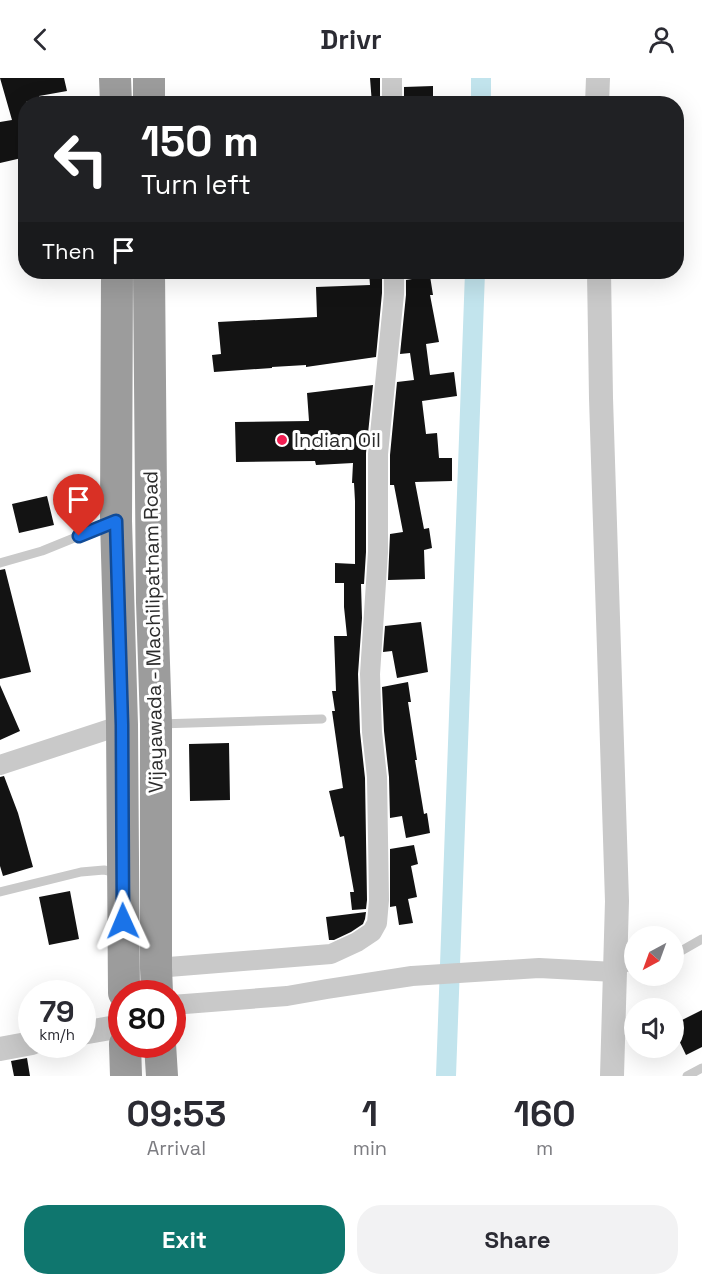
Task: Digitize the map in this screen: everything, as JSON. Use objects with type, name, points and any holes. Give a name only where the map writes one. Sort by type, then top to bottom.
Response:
[{"type":"highway","points":[[115,78],[116,96]]},
{"type":"highway","points":[[149,78],[149,96]]},
{"type":"highway","name":"Vijayawada - Machilipatnam Road","points":[[117,279],[116,521],[122,725],[124,980]]},
{"type":"highway","name":"Vijayawada - Machilipatnam Road","points":[[149,279],[152,602],[156,724],[157,980]]},
{"type":"highway","points":[[125,1058],[126,1076]]},
{"type":"highway","points":[[161,1058],[162,1076]]},
{"type":"street","points":[[392,78],[392,96]]},
{"type":"street","points":[[597,96],[598,78]]},
{"type":"street","points":[[157,980],[331,954],[372,932],[377,923],[378,811],[370,674],[378,552],[378,454],[394,279]]},
{"type":"street","points":[[599,279],[617,902],[622,969],[612,1076]]},
{"type":"street","points":[[0,765],[122,725]]},
{"type":"street","points":[[186,1004],[287,996],[412,976],[539,968],[622,969]]},
{"type":"street","points":[[0,1049],[18,1046]]},
{"type":"lane","points":[[0,562],[42,551],[116,521]]},
{"type":"lane","points":[[156,724],[322,719]]},
{"type":"lane","points":[[0,892],[81,872],[104,870],[122,873]]},
{"type":"lane","points":[[684,950],[702,939]]},
{"type":"lane","points":[[687,1076],[702,1068]]},
{"type":"building","points":[[0,78],[64,78],[67,91],[39,96],[18,96],[18,159],[0,163],[0,122],[12,120]]},
{"type":"building","points":[[370,78],[380,78],[380,96],[371,96]]},
{"type":"building","points":[[433,86],[433,96],[404,96],[404,87]]},
{"type":"building","points":[[370,279],[382,279],[376,357],[306,367],[306,365],[214,372],[212,355],[221,354],[218,322],[317,317],[316,287],[370,285]]},
{"type":"building","points":[[430,279],[433,295],[430,295],[439,342],[426,344],[430,375],[454,372],[457,396],[422,401],[426,434],[437,433],[439,458],[452,458],[452,481],[415,482],[424,529],[429,528],[432,548],[424,550],[425,579],[388,580],[390,534],[403,532],[394,485],[390,485],[390,455],[397,382],[414,380],[410,353],[400,354],[406,280]]},
{"type":"building","points":[[373,385],[366,453],[366,552],[364,584],[361,584],[362,618],[358,674],[360,732],[365,778],[367,900],[366,909],[352,910],[350,892],[354,892],[344,836],[340,837],[329,791],[343,788],[332,711],[335,711],[332,691],[336,691],[334,636],[347,636],[344,583],[335,583],[335,563],[355,564],[353,463],[316,465],[315,461],[236,462],[235,422],[309,421],[307,393]]},
{"type":"building","points":[[47,496],[54,525],[19,533],[12,504]]},
{"type":"building","points":[[5,569],[31,672],[0,679],[0,570]]},
{"type":"building","points":[[421,622],[428,672],[397,678],[392,651],[383,652],[385,626]]},
{"type":"building","points":[[408,682],[411,702],[408,702],[417,760],[415,760],[424,814],[427,813],[430,833],[406,838],[402,816],[390,818],[382,687]]},
{"type":"building","points":[[0,685],[20,731],[0,740]]},
{"type":"building","points":[[229,743],[230,800],[190,801],[189,744]]},
{"type":"building","points":[[4,776],[18,813],[33,867],[3,876],[0,866],[0,777]]},
{"type":"building","points":[[414,845],[418,864],[411,866],[417,897],[408,899],[413,923],[399,925],[396,906],[390,907],[390,849]]},
{"type":"building","points":[[70,891],[79,939],[49,945],[39,897]]},
{"type":"building","points":[[366,912],[363,924],[334,940],[329,940],[326,917]]},
{"type":"building","points":[[702,1010],[702,1047],[686,1055],[684,1051],[684,1019]]},
{"type":"building","points":[[27,1058],[30,1076],[14,1076],[11,1061]]},
{"type":"waterway","points":[[481,78],[481,96]]},
{"type":"waterway","points":[[446,1076],[475,279]]},
{"type":"place","name":"Indian Oil","points":[[282,440]]},
{"type":"route","points":[[79,536],[116,521],[122,725],[123,921]]}]
